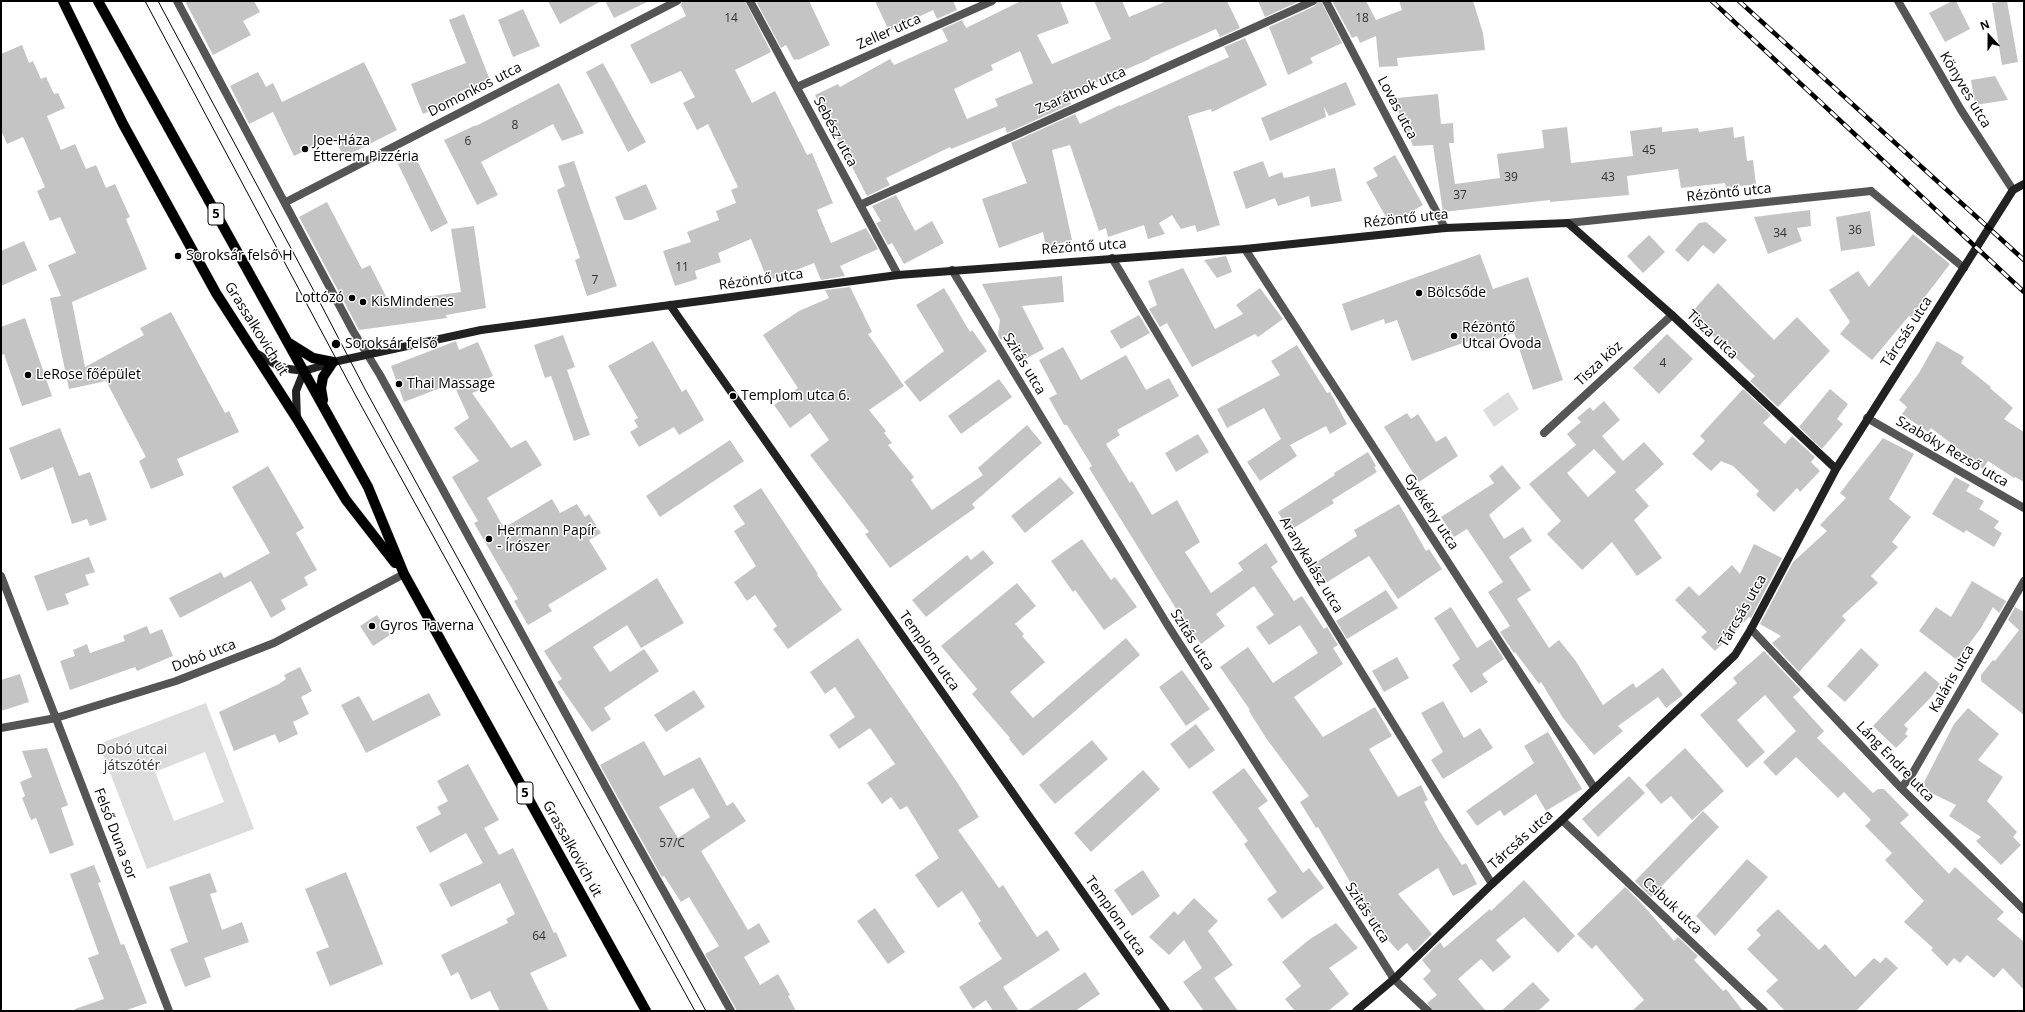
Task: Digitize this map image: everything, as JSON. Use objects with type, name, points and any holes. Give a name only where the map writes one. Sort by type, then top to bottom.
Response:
[{"type":"main road","name":"Grassalkovich út","points":[[63,1],[123,124],[216,293],[297,419],[346,500],[404,574]]},
{"type":"main road","name":"Grassalkovich út","points":[[98,1],[368,487],[404,574],[646,1011]]},
{"type":"main road","name":"Tárcsás utca","points":[[1356,1011],[1394,979],[1734,654],[1751,629],[1836,469],[1867,418],[2013,190],[2024,184]]},
{"type":"main road","name":"Rézöntő utca","points":[[304,372],[333,362],[481,330],[898,274],[1245,249],[1445,228],[1568,223]]},
{"type":"main road","name":"Tisza utca","points":[[1568,223],[1672,315],[1836,469]]},
{"type":"main road","name":"Templom utca","points":[[670,305],[1166,1011]]},
{"type":"main road","points":[[288,342],[313,358],[333,362],[323,376],[321,388],[325,409]]},
{"type":"main road","points":[[253,351],[282,368],[304,372],[296,391],[297,419]]},
{"type":"street","points":[[177,1],[286,202],[353,331],[368,355],[630,831],[731,1011]]},
{"type":"street","name":"Domonkos utca","points":[[286,202],[677,1]]},
{"type":"street","name":"Sebész utca","points":[[750,1],[898,274]]},
{"type":"street","name":"Zeller utca","points":[[797,87],[992,1]]},
{"type":"street","name":"Zsarátnok utca","points":[[860,205],[1313,1]]},
{"type":"street","name":"Lovas utca","points":[[1326,1],[1445,228]]},
{"type":"street","name":"Könyves utca","points":[[1898,1],[1961,110],[2013,190]]},
{"type":"street","name":"Rézöntő utca","points":[[1568,223],[1871,191],[1964,268]]},
{"type":"street","name":"Gyékény utca","points":[[1245,249],[1594,789]]},
{"type":"street","name":"Aranykalász utca","points":[[1112,258],[1299,571],[1492,884]]},
{"type":"street","name":"Szitás utca","points":[[952,270],[1167,624],[1394,979],[1428,1011]]},
{"type":"street","name":"Tisza köz","points":[[1544,433],[1672,315]]},
{"type":"street","name":"Szabóky Rezső utca","points":[[1867,418],[2024,508]]},
{"type":"street","name":"Dobó utca","points":[[1,728],[56,718],[176,681],[267,645],[314,623],[404,574]]},
{"type":"street","name":"Felső Duna sor","points":[[1,576],[169,1011]]},
{"type":"street","name":"Kaláris utca","points":[[1901,788],[1911,776],[2024,581]]},
{"type":"street","name":"Láng Endre utca","points":[[1751,629],[1901,788],[2024,910]]},
{"type":"street","name":"Csibuk utca","points":[[1562,820],[1764,1011]]},
{"type":"green space","points":[[1508,392],[1519,409],[1494,427],[1483,410]]},
{"type":"green space","name":"Dobó utcai játszótér","points":[[206,703],[254,829],[147,869],[99,744]],"holes":[[[205,752],[224,802],[174,821],[155,772]]]},
{"type":"building","points":[[185,1],[254,1],[260,12],[243,21],[251,35],[213,55]]},
{"type":"building","points":[[548,1],[601,1],[560,24]]},
{"type":"building","points":[[605,1],[649,1],[614,18]]},
{"type":"building","points":[[682,1],[745,1],[771,52],[735,70],[752,103],[775,91],[807,155],[812,153],[833,203],[817,210],[831,243],[866,228],[878,249],[840,266],[845,276],[821,280],[814,263],[768,281],[751,239],[718,253],[721,262],[695,271],[697,279],[675,286],[663,251],[691,242],[687,232],[719,220],[716,211],[736,203],[731,190],[738,187],[708,124],[697,130],[683,103],[695,97],[681,71],[651,84],[630,45],[686,16],[681,5]]},
{"type":"building","points":[[756,1],[809,1],[830,45],[798,60],[794,60],[786,45],[781,48]]},
{"type":"building","points":[[875,1],[953,1],[957,10],[937,19],[933,10],[889,31]]},
{"type":"building","points":[[1021,1],[1060,1],[1069,23],[1037,35],[1052,64],[1111,39],[1094,1],[1122,1],[1129,17],[1167,1],[1227,1],[1240,28],[1220,37],[1216,29],[1067,95],[1071,104],[1007,133],[1005,127],[951,149],[950,147],[886,178],[890,185],[867,196],[815,95],[838,84],[840,87],[890,59],[894,65],[948,41],[942,29],[962,20],[966,28]],"holes":[[[1020,51],[1033,83],[995,99],[998,106],[967,119],[954,89],[993,70],[991,65]]]},
{"type":"building","points":[[1258,1],[1300,1],[1265,17]]},
{"type":"building","points":[[1318,1],[1321,1],[1342,43],[1310,58],[1313,63],[1288,75],[1269,27],[1315,6]]},
{"type":"building","points":[[1332,1],[1366,1],[1376,20],[1402,10],[1399,1],[1473,1],[1483,33],[1485,50],[1397,58],[1398,66],[1379,67],[1376,36],[1360,43],[1357,36],[1352,38]]},
{"type":"building","points":[[1952,1],[1956,1],[1970,29],[1945,42],[1929,13]]},
{"type":"building","points":[[2007,1],[2018,62],[2002,65],[1992,3]]},
{"type":"building","points":[[523,9],[540,46],[513,57],[498,20]]},
{"type":"building","points":[[464,14],[490,80],[459,92],[461,98],[423,114],[411,84],[466,63],[449,20]]},
{"type":"building","points":[[1245,38],[1267,85],[1212,112],[1211,109],[1188,116],[1220,225],[1197,232],[1195,225],[1181,229],[1172,215],[1159,223],[1165,234],[1148,239],[1144,225],[1108,237],[1106,228],[1099,231],[1070,145],[1052,150],[1072,240],[1046,247],[1043,232],[999,248],[982,199],[1027,183],[1011,143],[1075,114],[1080,124],[1229,57],[1224,47]]},
{"type":"building","points":[[22,45],[29,63],[33,61],[41,79],[46,77],[54,94],[58,93],[65,108],[47,116],[61,150],[75,144],[86,169],[96,165],[106,188],[115,184],[130,217],[126,219],[147,269],[72,302],[85,367],[144,335],[140,328],[171,312],[225,413],[229,411],[239,432],[177,459],[184,475],[151,489],[139,461],[146,457],[106,381],[69,389],[50,298],[61,296],[48,265],[76,253],[60,217],[50,221],[37,191],[45,187],[23,137],[7,144],[1,130],[1,54]]},
{"type":"building","points":[[364,62],[397,130],[344,157],[333,137],[294,156],[273,112],[249,124],[230,86],[258,72],[266,87],[273,83],[282,102]]},
{"type":"building","points":[[603,63],[646,142],[628,152],[586,72]]},
{"type":"building","points":[[1995,76],[2008,100],[1975,105],[1971,80]]},
{"type":"building","points":[[1346,82],[1356,105],[1329,116],[1324,107],[1326,117],[1270,141],[1261,118]]},
{"type":"building","points":[[559,83],[584,133],[562,141],[553,124],[481,162],[498,195],[477,205],[444,140],[476,126]]},
{"type":"building","points":[[1438,94],[1441,124],[1453,123],[1454,143],[1449,143],[1455,184],[1500,178],[1497,154],[1544,148],[1542,130],[1567,127],[1571,163],[1633,156],[1630,131],[1662,127],[1662,132],[1698,128],[1699,132],[1733,127],[1734,138],[1744,136],[1747,161],[1753,160],[1756,184],[1726,188],[1725,183],[1681,188],[1678,169],[1627,176],[1629,195],[1550,202],[1550,200],[1443,212],[1433,145],[1413,146],[1403,121],[1400,122],[1397,98]]},
{"type":"building","points":[[1395,155],[1423,205],[1390,224],[1366,182],[1378,176],[1373,168]]},
{"type":"building","points":[[415,156],[448,223],[431,232],[398,164]]},
{"type":"building","points":[[574,161],[617,286],[587,296],[575,260],[580,258],[557,190],[565,186],[558,166]]},
{"type":"building","points":[[1263,161],[1269,177],[1282,172],[1284,178],[1335,168],[1342,201],[1311,207],[1309,196],[1278,206],[1275,198],[1246,209],[1233,172]]},
{"type":"building","points":[[646,184],[657,209],[631,220],[624,220],[615,197]]},
{"type":"building","points":[[896,195],[915,231],[932,221],[944,243],[904,264],[892,243],[888,245],[876,223],[881,221],[872,206]]},
{"type":"building","points":[[327,202],[362,269],[370,265],[389,302],[461,292],[451,229],[474,226],[486,308],[446,315],[447,318],[359,330],[299,217]]},
{"type":"building","points":[[1810,210],[1811,226],[1797,228],[1802,241],[1768,254],[1754,217]]},
{"type":"building","points":[[1870,211],[1875,246],[1841,251],[1836,217]]},
{"type":"building","points":[[1706,222],[1727,240],[1714,254],[1703,245],[1688,262],[1675,250],[1699,223]]},
{"type":"building","points":[[1913,234],[1950,264],[1924,298],[1927,301],[1912,318],[1909,316],[1872,360],[1840,334],[1850,322],[1829,290],[1858,271],[1869,287]]},
{"type":"building","points":[[1649,235],[1665,252],[1643,273],[1627,256]]},
{"type":"building","points":[[24,241],[37,270],[1,286],[1,251]]},
{"type":"building","points":[[1480,254],[1493,289],[1528,277],[1563,380],[1533,390],[1514,333],[1477,346],[1474,339],[1412,361],[1397,320],[1385,324],[1384,319],[1351,331],[1342,304]]},
{"type":"building","points":[[1226,256],[1232,272],[1217,278],[1204,260]]},
{"type":"building","points":[[1183,268],[1215,329],[1243,314],[1236,305],[1260,288],[1283,319],[1258,337],[1255,334],[1192,367],[1167,323],[1160,327],[1149,309],[1157,305],[1148,281]]},
{"type":"building","points":[[1062,276],[1064,302],[1022,306],[1044,349],[1021,361],[1007,335],[1001,340],[998,335],[1000,320],[982,284]]},
{"type":"building","points":[[1718,283],[1774,340],[1797,317],[1830,351],[1778,407],[1750,381],[1755,376],[1690,314]]},
{"type":"building","points":[[850,287],[872,332],[868,334],[904,386],[869,410],[886,431],[884,433],[892,443],[888,445],[914,477],[911,480],[932,510],[983,475],[978,468],[1027,425],[1042,443],[972,504],[975,508],[890,568],[865,534],[869,532],[810,455],[829,440],[810,413],[790,428],[774,405],[798,388],[763,335],[799,311],[829,298],[825,290]]},
{"type":"building","points":[[944,288],[970,332],[972,330],[987,351],[920,402],[904,382],[944,351],[916,305]]},
{"type":"building","points":[[1139,315],[1150,333],[1121,349],[1110,331]]},
{"type":"building","name":"LeRose főépület","points":[[25,318],[52,396],[22,406],[4,354],[1,355],[1,327]]},
{"type":"building","points":[[1667,334],[1693,359],[1659,394],[1633,368]]},
{"type":"building","points":[[563,335],[575,367],[567,370],[590,435],[574,441],[551,376],[545,378],[534,345]]},
{"type":"building","points":[[456,341],[459,350],[478,342],[493,376],[477,383],[480,390],[472,393],[511,448],[526,440],[542,465],[487,498],[504,528],[552,499],[560,513],[577,504],[585,517],[589,514],[601,533],[589,540],[607,569],[548,605],[552,611],[528,625],[514,601],[518,599],[474,523],[478,521],[452,477],[479,461],[454,428],[469,418],[453,383],[404,402],[391,366]]},
{"type":"building","points":[[653,341],[682,392],[686,389],[704,420],[679,435],[674,427],[639,447],[630,432],[638,427],[634,420],[638,418],[608,366]]},
{"type":"building","points":[[1937,341],[1964,357],[1961,363],[1991,387],[1990,388],[2013,408],[2004,419],[2024,432],[2024,482],[2015,477],[2014,478],[1988,461],[1983,469],[1967,458],[1968,456],[1931,428],[1928,432],[1902,414],[1907,407],[1899,400],[1919,373]]},
{"type":"building","points":[[1297,345],[1327,393],[1330,392],[1347,424],[1330,434],[1326,426],[1290,445],[1297,456],[1260,481],[1247,462],[1281,439],[1264,408],[1227,428],[1217,409],[1280,375],[1271,361]]},
{"type":"building","points":[[1063,347],[1081,380],[1126,355],[1146,390],[1169,378],[1179,396],[1117,430],[1120,435],[1106,444],[1130,483],[1132,481],[1152,515],[1177,500],[1200,542],[1185,552],[1211,593],[1243,570],[1238,563],[1266,543],[1278,562],[1271,567],[1294,601],[1302,596],[1324,629],[1327,627],[1338,645],[1333,648],[1343,664],[1294,697],[1323,737],[1375,707],[1392,736],[1369,749],[1398,797],[1421,785],[1428,800],[1424,802],[1440,832],[1462,865],[1466,863],[1477,884],[1453,896],[1438,868],[1398,894],[1432,934],[1414,952],[1407,943],[1398,951],[1377,928],[1318,827],[1316,828],[1300,802],[1309,796],[1266,738],[1249,711],[1250,710],[1220,667],[1248,647],[1273,683],[1318,653],[1300,625],[1269,645],[1256,627],[1274,615],[1254,586],[1216,614],[1225,626],[1201,644],[1180,615],[1089,468],[1092,466],[1067,425],[1064,425],[1049,398],[1057,394],[1039,360]]},
{"type":"building","points":[[999,379],[1012,397],[961,434],[948,416]]},
{"type":"building","points":[[1743,389],[1771,415],[1763,423],[1785,444],[1792,436],[1815,457],[1811,462],[1820,471],[1800,492],[1797,488],[1774,512],[1756,495],[1759,491],[1733,466],[1721,461],[1711,471],[1692,454],[1705,441],[1700,436]]},
{"type":"building","points":[[1830,389],[1848,404],[1837,419],[1843,424],[1822,449],[1799,427]]},
{"type":"building","points":[[1604,401],[1620,420],[1602,436],[1623,461],[1644,442],[1664,464],[1635,490],[1649,506],[1634,520],[1662,558],[1637,576],[1612,542],[1582,570],[1547,534],[1561,521],[1529,484],[1576,445],[1567,434],[1581,422],[1577,418],[1590,407],[1593,411]],"holes":[[[1594,449],[1616,472],[1588,497],[1567,473]]]},
{"type":"building","points":[[1407,413],[1411,419],[1418,414],[1436,442],[1446,436],[1458,456],[1419,482],[1384,427]]},
{"type":"building","points":[[60,428],[79,476],[90,472],[107,520],[90,526],[87,519],[72,524],[53,467],[21,480],[9,448]]},
{"type":"building","points":[[1198,434],[1209,452],[1176,472],[1165,453]]},
{"type":"building","points":[[1883,438],[1914,454],[1889,499],[1911,517],[1892,542],[1898,547],[1871,576],[1878,583],[1842,616],[1846,620],[1799,672],[1772,643],[1781,636],[1760,624],[1793,562],[1827,531],[1820,525],[1846,498],[1840,493]]},
{"type":"building","points":[[730,440],[744,461],[660,517],[646,496]]},
{"type":"building","points":[[1368,452],[1376,466],[1374,467],[1377,472],[1332,500],[1334,503],[1289,531],[1278,512],[1335,475],[1334,473]]},
{"type":"building","points":[[1502,465],[1521,488],[1489,515],[1504,539],[1523,527],[1532,541],[1509,557],[1531,590],[1517,599],[1549,648],[1559,640],[1575,660],[1603,705],[1633,683],[1636,688],[1663,668],[1683,695],[1666,708],[1658,697],[1618,726],[1623,731],[1594,755],[1563,718],[1541,682],[1539,684],[1515,652],[1514,653],[1500,632],[1510,626],[1488,592],[1503,582],[1467,529],[1454,537],[1441,517],[1494,483],[1489,476]]},
{"type":"building","points":[[268,466],[304,528],[296,533],[317,570],[304,577],[308,585],[281,600],[286,609],[271,618],[251,581],[180,618],[169,598],[221,572],[224,578],[270,553],[232,487]]},
{"type":"building","points":[[1060,477],[1074,493],[1025,533],[1011,516]]},
{"type":"building","points":[[1955,477],[1970,485],[1966,491],[1984,501],[1979,509],[1999,521],[1994,528],[2002,533],[1994,547],[1966,530],[1964,533],[1932,514]]},
{"type":"building","points":[[761,488],[818,574],[817,575],[842,610],[788,649],[773,629],[777,626],[755,595],[747,601],[734,582],[756,566],[734,531],[745,524],[733,506]]},
{"type":"building","points":[[1399,504],[1426,551],[1429,549],[1442,569],[1398,599],[1369,556],[1324,584],[1312,565],[1357,536],[1354,530]]},
{"type":"building","points":[[1082,539],[1111,580],[1115,577],[1137,607],[1104,630],[1075,590],[1073,592],[1051,561]]},
{"type":"building","points":[[1754,544],[1782,558],[1751,618],[1749,617],[1715,651],[1701,637],[1707,632],[1675,600],[1689,586],[1699,596],[1732,565],[1740,574]]},
{"type":"building","points":[[983,550],[994,563],[926,617],[912,600],[967,555],[971,560]]},
{"type":"building","points":[[89,557],[95,572],[85,575],[89,585],[65,594],[69,604],[47,611],[34,576]]},
{"type":"building","points":[[657,578],[684,623],[641,648],[627,625],[593,647],[610,672],[644,649],[659,671],[604,708],[611,719],[592,732],[557,682],[562,679],[544,651]]},
{"type":"building","points":[[1972,581],[2006,601],[1999,613],[1993,607],[1981,628],[1957,660],[1919,631],[1936,607],[1951,617]]},
{"type":"building","points":[[1017,583],[1036,606],[1015,624],[1024,634],[1022,636],[1045,662],[1010,692],[1033,718],[1126,638],[1140,655],[1023,756],[1009,739],[1010,738],[972,694],[977,689],[941,646]]},
{"type":"building","points":[[1386,590],[1398,608],[1347,639],[1336,621]]},
{"type":"building","points":[[1451,607],[1477,648],[1491,639],[1504,659],[1482,674],[1488,682],[1471,693],[1452,665],[1460,659],[1434,618]]},
{"type":"building","points":[[2015,607],[2024,612],[2024,715],[1981,681],[1981,675],[1993,660],[1995,661],[2019,630],[2008,620]]},
{"type":"building","points":[[377,615],[390,635],[373,646],[360,626]]},
{"type":"building","points":[[147,626],[150,634],[162,629],[173,656],[137,671],[135,667],[70,690],[60,661],[75,656],[73,650],[87,644],[90,653],[125,641],[123,636]]},
{"type":"building","points":[[858,638],[955,779],[979,817],[958,830],[999,888],[1003,885],[1037,937],[1047,930],[1060,950],[1003,987],[1019,1011],[993,1011],[986,1000],[973,1009],[959,987],[1002,959],[978,923],[981,921],[962,891],[938,908],[915,875],[939,858],[907,806],[900,810],[891,797],[882,804],[867,783],[895,764],[870,728],[839,749],[829,735],[855,717],[835,687],[825,694],[810,672]]},
{"type":"building","points":[[1861,648],[1879,665],[1845,702],[1827,686]]},
{"type":"building","points":[[1764,651],[1801,690],[1793,697],[1824,731],[1817,738],[1873,793],[1878,789],[1884,789],[1909,815],[1900,823],[1949,874],[1955,867],[2004,912],[1997,919],[2024,942],[2024,990],[2003,968],[1994,978],[1967,955],[1960,963],[1954,958],[1947,966],[1931,950],[1933,948],[1904,922],[1924,901],[1885,860],[1892,853],[1865,826],[1871,820],[1844,792],[1838,798],[1796,757],[1776,776],[1763,762],[1796,731],[1765,695],[1737,720],[1765,752],[1747,768],[1700,715],[1737,683],[1733,678]]},
{"type":"building","points":[[1397,657],[1409,678],[1384,692],[1372,671]]},
{"type":"building","points":[[300,667],[312,691],[301,697],[309,714],[293,722],[298,734],[279,743],[275,734],[234,751],[219,712],[279,684],[286,679],[284,675]]},
{"type":"building","points":[[1182,670],[1210,709],[1186,726],[1159,687]]},
{"type":"building","points":[[1925,671],[1940,684],[1932,696],[1904,725],[1908,729],[1905,734],[1908,736],[1896,748],[1873,726]]},
{"type":"building","points":[[20,674],[29,702],[1,711],[1,680]]},
{"type":"building","points":[[694,690],[705,707],[666,732],[654,715]]},
{"type":"building","points":[[429,693],[441,715],[366,753],[341,705],[359,696],[373,721]]},
{"type":"building","points":[[1443,701],[1464,738],[1480,728],[1493,748],[1443,779],[1431,760],[1443,752],[1421,713]]},
{"type":"building","points":[[1968,708],[1999,734],[1978,760],[2003,777],[1987,801],[2017,832],[2013,837],[2021,845],[2001,865],[1976,841],[1981,837],[1949,816],[1956,805],[1921,788],[1954,724]]},
{"type":"building","points":[[1196,724],[1215,750],[1189,769],[1170,744]]},
{"type":"building","points":[[1548,732],[1582,789],[1546,811],[1536,794],[1504,816],[1500,810],[1477,826],[1466,811],[1534,763],[1524,746]]},
{"type":"building","points":[[1092,740],[1108,759],[1055,804],[1039,785]]},
{"type":"building","points":[[644,741],[664,776],[700,757],[727,806],[733,802],[746,821],[701,851],[748,930],[759,923],[770,942],[744,957],[760,985],[778,974],[790,995],[788,996],[796,1011],[737,1011],[705,954],[719,946],[689,897],[681,902],[664,876],[662,877],[600,765]],"holes":[[[693,788],[710,817],[678,838],[659,807]]]},
{"type":"building","points":[[47,748],[68,805],[61,808],[74,845],[50,854],[36,818],[31,820],[22,798],[25,796],[20,782],[32,777],[22,751]]},
{"type":"building","points":[[1685,748],[1724,791],[1692,820],[1671,796],[1661,804],[1645,785]]},
{"type":"building","points":[[468,764],[499,820],[484,828],[499,855],[513,848],[554,933],[556,932],[567,956],[530,973],[549,1011],[500,1011],[490,991],[471,1000],[458,972],[451,976],[441,955],[508,923],[506,919],[515,914],[500,883],[451,907],[439,884],[483,863],[466,833],[430,853],[416,827],[441,814],[437,807],[448,801],[437,781]]},
{"type":"building","points":[[1244,768],[1268,801],[1258,808],[1303,873],[1309,868],[1324,888],[1282,919],[1267,899],[1277,892],[1244,844],[1248,841],[1212,792]]},
{"type":"building","points":[[1143,770],[1160,789],[1091,852],[1074,833]]},
{"type":"building","points":[[1629,776],[1645,793],[1598,837],[1582,819]]},
{"type":"building","points":[[1703,811],[1719,827],[1651,897],[1635,881]]},
{"type":"building","points":[[1747,859],[1768,877],[1715,936],[1696,916]]},
{"type":"building","points":[[94,865],[101,882],[98,883],[121,945],[124,944],[147,1003],[124,1011],[75,1011],[75,1009],[104,999],[88,958],[99,954],[70,874]]},
{"type":"building","points":[[1143,870],[1160,896],[1132,916],[1114,890]]},
{"type":"building","points":[[346,872],[383,964],[330,986],[316,952],[329,947],[305,889]]},
{"type":"building","points":[[210,873],[217,892],[210,894],[222,930],[242,922],[249,942],[204,958],[211,977],[185,987],[170,949],[188,942],[169,887]]},
{"type":"building","points":[[1524,880],[1575,936],[1558,953],[1524,917],[1496,940],[1511,957],[1493,972],[1481,959],[1458,979],[1486,1011],[1433,1011],[1427,1003],[1437,995],[1423,979],[1431,971],[1422,960],[1440,942],[1444,948],[1490,909],[1491,911]]},
{"type":"building","points":[[1625,887],[1643,905],[1674,941],[1678,937],[1698,956],[1694,960],[1723,991],[1726,989],[1743,1011],[1632,1011],[1644,1000],[1596,945],[1592,949],[1577,934]]},
{"type":"building","points":[[1194,898],[1218,921],[1208,931],[1233,965],[1214,978],[1238,1011],[1204,1011],[1183,982],[1202,968],[1184,940],[1169,955],[1149,937],[1174,911],[1178,915]]},
{"type":"building","points":[[875,908],[905,952],[888,964],[857,921]]},
{"type":"building","points":[[1778,909],[1819,950],[1825,944],[1855,977],[1874,958],[1880,963],[1886,957],[1898,968],[1856,1011],[1785,1011],[1766,991],[1778,980],[1747,949],[1761,935],[1756,930]]},
{"type":"building","points":[[1336,923],[1358,948],[1329,968],[1349,994],[1328,1011],[1295,1011],[1285,999],[1301,986],[1282,962],[1310,939]]},
{"type":"building","points":[[1085,972],[1100,994],[1075,1011],[1027,1011]]},
{"type":"building","points":[[1533,982],[1550,1000],[1538,1011],[1501,1011]]},
{"type":"tram line","points":[[145,1],[357,398],[695,1011]]},
{"type":"tram line","points":[[158,1],[366,391],[706,1011]]},
{"type":"railway","points":[[1712,1],[2024,292]]},
{"type":"railway","points":[[1739,1],[2024,260]]},
{"type":"place","name":"Joe-Háza Étterem Pizzéria","points":[[305,149]]},
{"type":"place","name":"Soroksár felső H","points":[[178,256]]},
{"type":"place","name":"Bölcsőde","points":[[1419,293]]},
{"type":"place","name":"Lottózó","points":[[352,298]]},
{"type":"place","name":"KisMindenes","points":[[363,302]]},
{"type":"place","name":"Rézöntő Utcai Óvoda","points":[[1454,336]]},
{"type":"place","name":"Soroksár felső","points":[[336,344]]},
{"type":"place","name":"LeRose főépület","points":[[28,375]]},
{"type":"place","name":"Thai Massage","points":[[399,384]]},
{"type":"place","name":"Templom utca 6.","points":[[733,396]]},
{"type":"place","name":"Hermann Papír - Írószer","points":[[489,539]]},
{"type":"place","name":"Gyros Taverna","points":[[372,626]]}]
